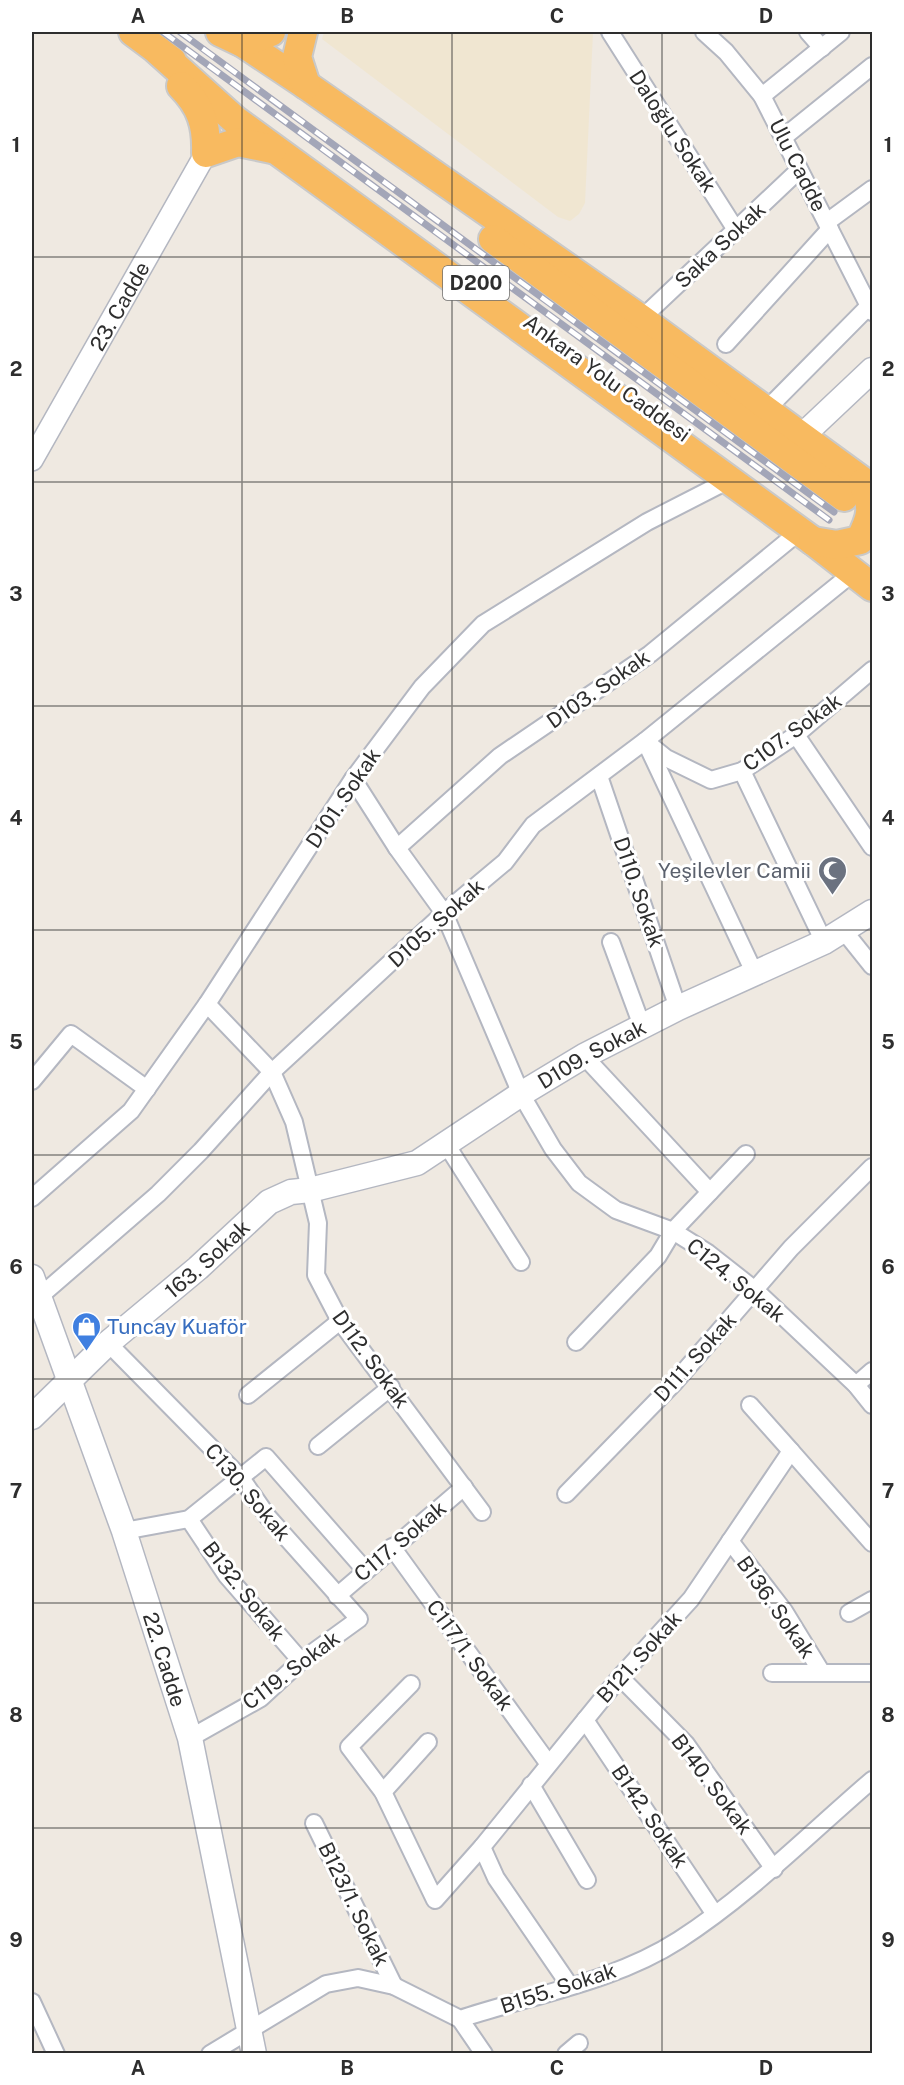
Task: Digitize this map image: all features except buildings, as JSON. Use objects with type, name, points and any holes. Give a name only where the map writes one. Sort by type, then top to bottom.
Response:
[{"type":"highway","points":[[119,32],[136,50],[183,87],[197,104],[204,120],[206,153],[238,142],[277,150]]},
{"type":"highway","name":"Ankara Yolu Caddesi","points":[[133,32],[811,535]]},
{"type":"highway","name":"Ankara Yolu Caddesi","points":[[211,32],[860,490]]},
{"type":"highway","points":[[231,37],[272,32]]},
{"type":"highway","points":[[303,32],[297,57],[306,85]]},
{"type":"highway","points":[[231,37],[306,85],[641,319],[802,436],[871,501],[870,520],[860,540],[837,545],[811,535]]},
{"type":"highway","points":[[158,51],[235,120],[729,480],[811,535],[863,580]]},
{"type":"main road","points":[[802,436],[873,370]]},
{"type":"main road","name":"D109. Sokak","points":[[310,1190],[417,1163],[584,1056],[678,1008],[834,936],[873,912]]},
{"type":"main road","name":"163. Sokak","points":[[32,1417],[108,1343],[198,1268],[269,1202],[291,1192],[310,1190]]},
{"type":"main road","name":"22. Cadde","points":[[35,1287],[124,1532],[190,1738],[252,2042]]},
{"type":"street","name":"Daloğlu Sokak","points":[[610,32],[736,230]]},
{"type":"street","name":"Ulu Cadde","points":[[704,32],[726,52],[762,96],[828,226],[866,280],[871,309]]},
{"type":"street","points":[[808,32],[822,48]]},
{"type":"street","points":[[762,96],[842,32]]},
{"type":"street","points":[[784,137],[873,66]]},
{"type":"street","name":"23. Cadde","points":[[32,460],[206,153]]},
{"type":"street","name":"Saka Sokak","points":[[641,319],[799,170]]},
{"type":"street","points":[[726,344],[828,226],[873,189]]},
{"type":"street","points":[[766,410],[871,309]]},
{"type":"street","name":"D101. Sokak","points":[[32,1198],[131,1111],[207,1004],[353,779],[422,687],[483,624],[647,522],[729,480]]},
{"type":"street","name":"D103. Sokak","points":[[397,848],[500,756],[650,654],[811,535]]},
{"type":"street","name":"D105. Sokak","points":[[35,1287],[158,1194],[201,1151],[272,1072],[444,913],[505,862],[533,825],[863,580]]},
{"type":"street","name":"C107. Sokak","points":[[645,741],[666,758],[711,780],[742,771],[796,735],[873,670]]},
{"type":"street","points":[[796,735],[873,847]]},
{"type":"street","points":[[645,741],[754,972]]},
{"type":"street","points":[[742,771],[834,936],[873,966]]},
{"type":"street","name":"D110. Sokak","points":[[599,776],[678,1008]]},
{"type":"street","name":"C124. Sokak","points":[[353,779],[397,848],[444,913],[522,1094],[553,1149],[579,1183],[616,1210],[673,1231],[708,1252],[755,1290],[856,1385],[873,1405]]},
{"type":"street","points":[[610,942],[642,1026]]},
{"type":"street","name":"D112. Sokak","points":[[207,1004],[272,1072],[294,1122],[318,1223],[316,1275],[340,1321],[483,1512]]},
{"type":"street","points":[[32,1081],[71,1034],[147,1089]]},
{"type":"street","points":[[584,1056],[710,1192]]},
{"type":"street","points":[[446,1144],[521,1262]]},
{"type":"street","points":[[576,1342],[658,1256],[673,1231],[746,1154]]},
{"type":"street","name":"D111. Sokak","points":[[566,1494],[675,1382],[791,1248],[870,1176]]},
{"type":"street","points":[[248,1395],[340,1321]]},
{"type":"street","name":"C130. Sokak","points":[[108,1343],[241,1478],[268,1517],[358,1619]]},
{"type":"street","points":[[856,1385],[873,1371]]},
{"type":"street","points":[[318,1446],[391,1387]]},
{"type":"street","points":[[750,1405],[873,1543]]},
{"type":"street","name":"B121. Sokak","points":[[383,1792],[435,1900],[482,1847],[620,1677],[692,1599],[791,1451]]},
{"type":"street","points":[[124,1532],[189,1519],[266,1457],[365,1569]]},
{"type":"street","name":"C117. Sokak","points":[[337,1596],[365,1569],[464,1487]]},
{"type":"street","name":"B132. Sokak","points":[[189,1519],[227,1576],[301,1661]]},
{"type":"street","name":"B136. Sokak","points":[[730,1541],[784,1611],[822,1673]]},
{"type":"street","name":"C117/1. Sokak","points":[[392,1547],[548,1763]]},
{"type":"street","points":[[849,1613],[873,1600]]},
{"type":"street","name":"C119. Sokak","points":[[190,1738],[261,1698],[301,1661],[358,1619]]},
{"type":"street","points":[[772,1673],[873,1673]]},
{"type":"street","name":"B140. Sokak","points":[[620,1677],[686,1744],[774,1869]]},
{"type":"street","points":[[411,1684],[349,1747],[383,1792],[428,1742]]},
{"type":"street","name":"B142. Sokak","points":[[585,1720],[714,1913]]},
{"type":"street","name":"B155. Sokak","points":[[460,2019],[613,1972],[678,1941],[774,1869],[808,1835],[873,1780]]},
{"type":"street","points":[[531,1785],[587,1880]]},
{"type":"street","name":"B123/1. Sokak","points":[[314,1823],[394,1986]]},
{"type":"street","points":[[482,1847],[496,1878],[570,1986]]},
{"type":"street","points":[[210,2054],[252,2042],[326,1984],[358,1978],[394,1986],[460,2019],[484,2054]]},
{"type":"street","points":[[32,2002],[56,2054]]},
{"type":"shaded area","points":[[324,32],[593,32],[585,203],[579,214],[570,221],[558,217],[322,39]]},
{"type":"railway","points":[[163,32],[829,520]]},
{"type":"railway","points":[[180,32],[834,512]]},
{"type":"place","name":"Yeşilevler Camii","points":[[832,896]]},
{"type":"place","name":"Tuncay Kuaför","points":[[86,1352]]}]
